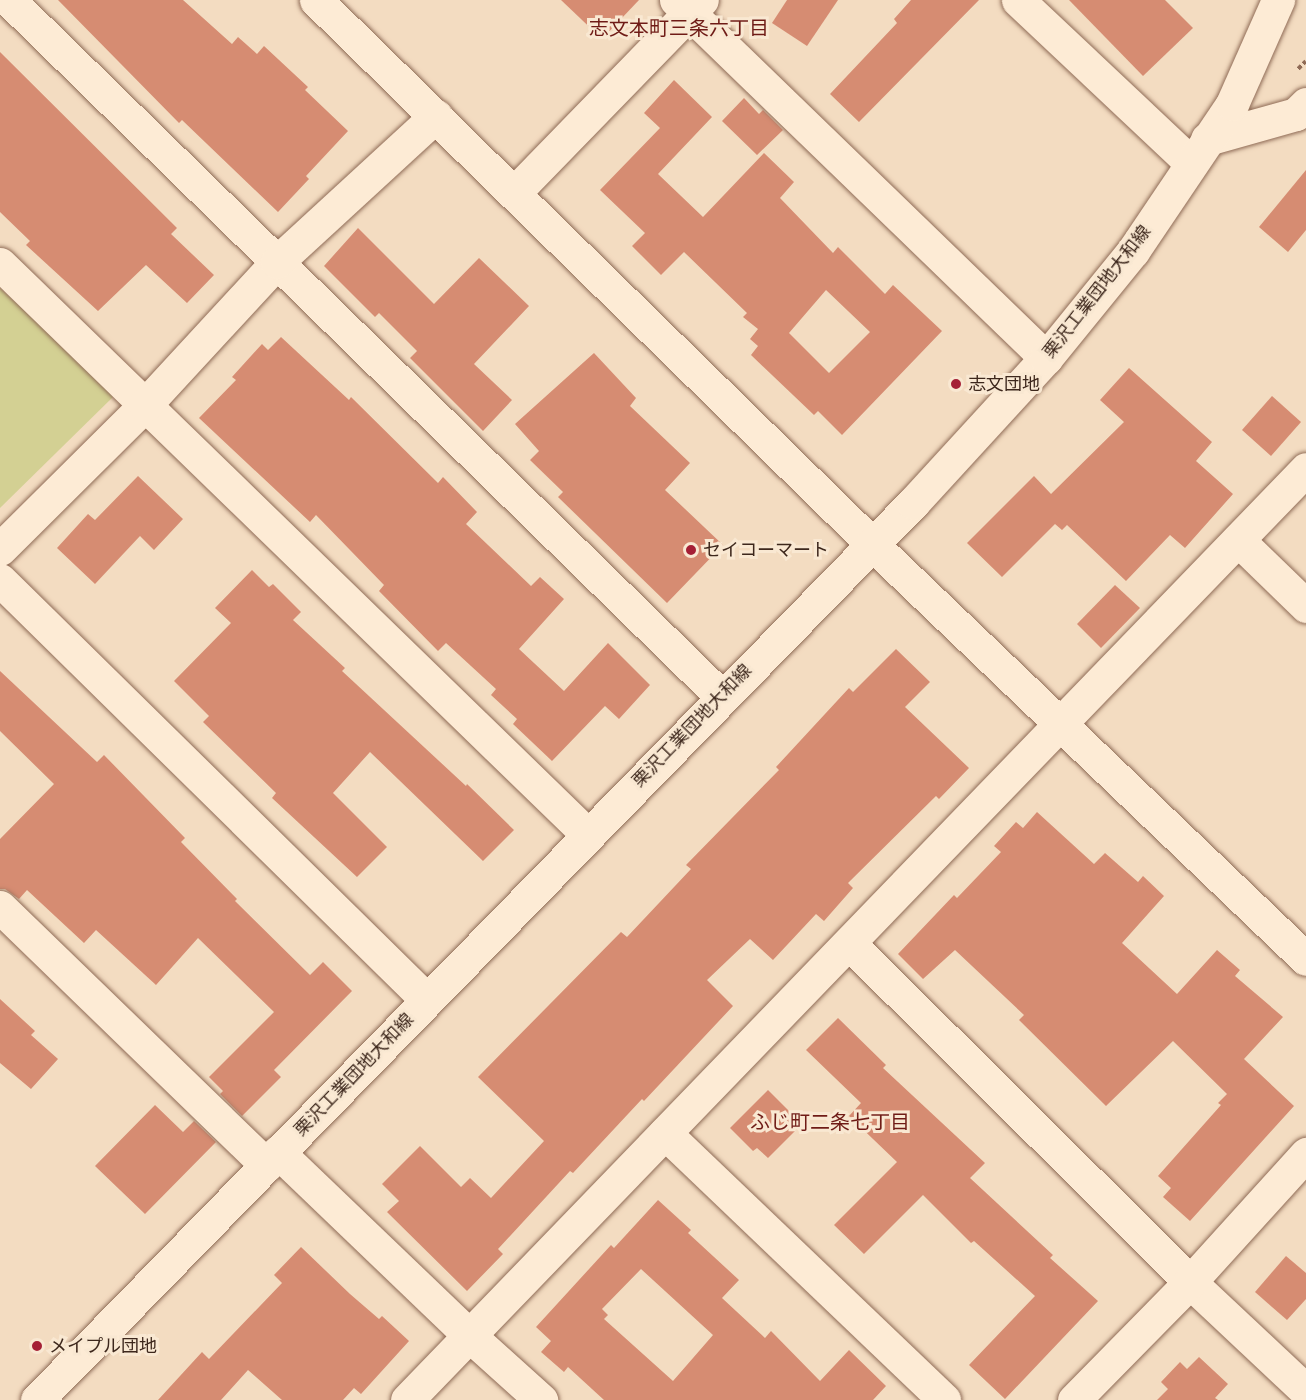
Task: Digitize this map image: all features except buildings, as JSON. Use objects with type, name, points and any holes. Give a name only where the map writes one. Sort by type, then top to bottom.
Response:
[{"type":"street","points":[[9,0],[721,696]]},
{"type":"street","points":[[316,0],[515,192],[872,544],[1062,723],[1306,959]]},
{"type":"street","points":[[1018,0],[1199,151],[1296,114],[1306,104]]},
{"type":"street","name":"栗沢工業団地大和線","points":[[37,1400],[721,696],[872,544],[1046,358],[1133,251],[1232,104],[1278,0]]},
{"type":"street","points":[[515,192],[689,4],[1046,358]]},
{"type":"street","points":[[0,549],[145,405],[277,262],[436,116]]},
{"type":"street","points":[[0,264],[588,835]]},
{"type":"street","points":[[407,1400],[1306,469]]},
{"type":"street","points":[[1238,540],[1306,606]]},
{"type":"street","points":[[0,580],[427,1000]]},
{"type":"street","points":[[0,907],[272,1159],[541,1400]]},
{"type":"street","points":[[849,943],[1190,1282],[1306,1391]]},
{"type":"street","points":[[665,1133],[944,1400]]},
{"type":"street","points":[[1074,1400],[1190,1282],[1306,1154]]},
{"type":"shaded area","points":[[0,288],[115,395],[0,508]]},
{"type":"place","name":"志文団地","points":[[956,384]]},
{"type":"place","name":"セイコーマート","points":[[691,550]]},
{"type":"place","name":"メイプル団地","points":[[37,1346]]},
{"type":"district","name":"志文本町三条六丁目","points":[[679,28]]},
{"type":"district","name":"ふじ町二条七丁目","points":[[830,1122]]}]
